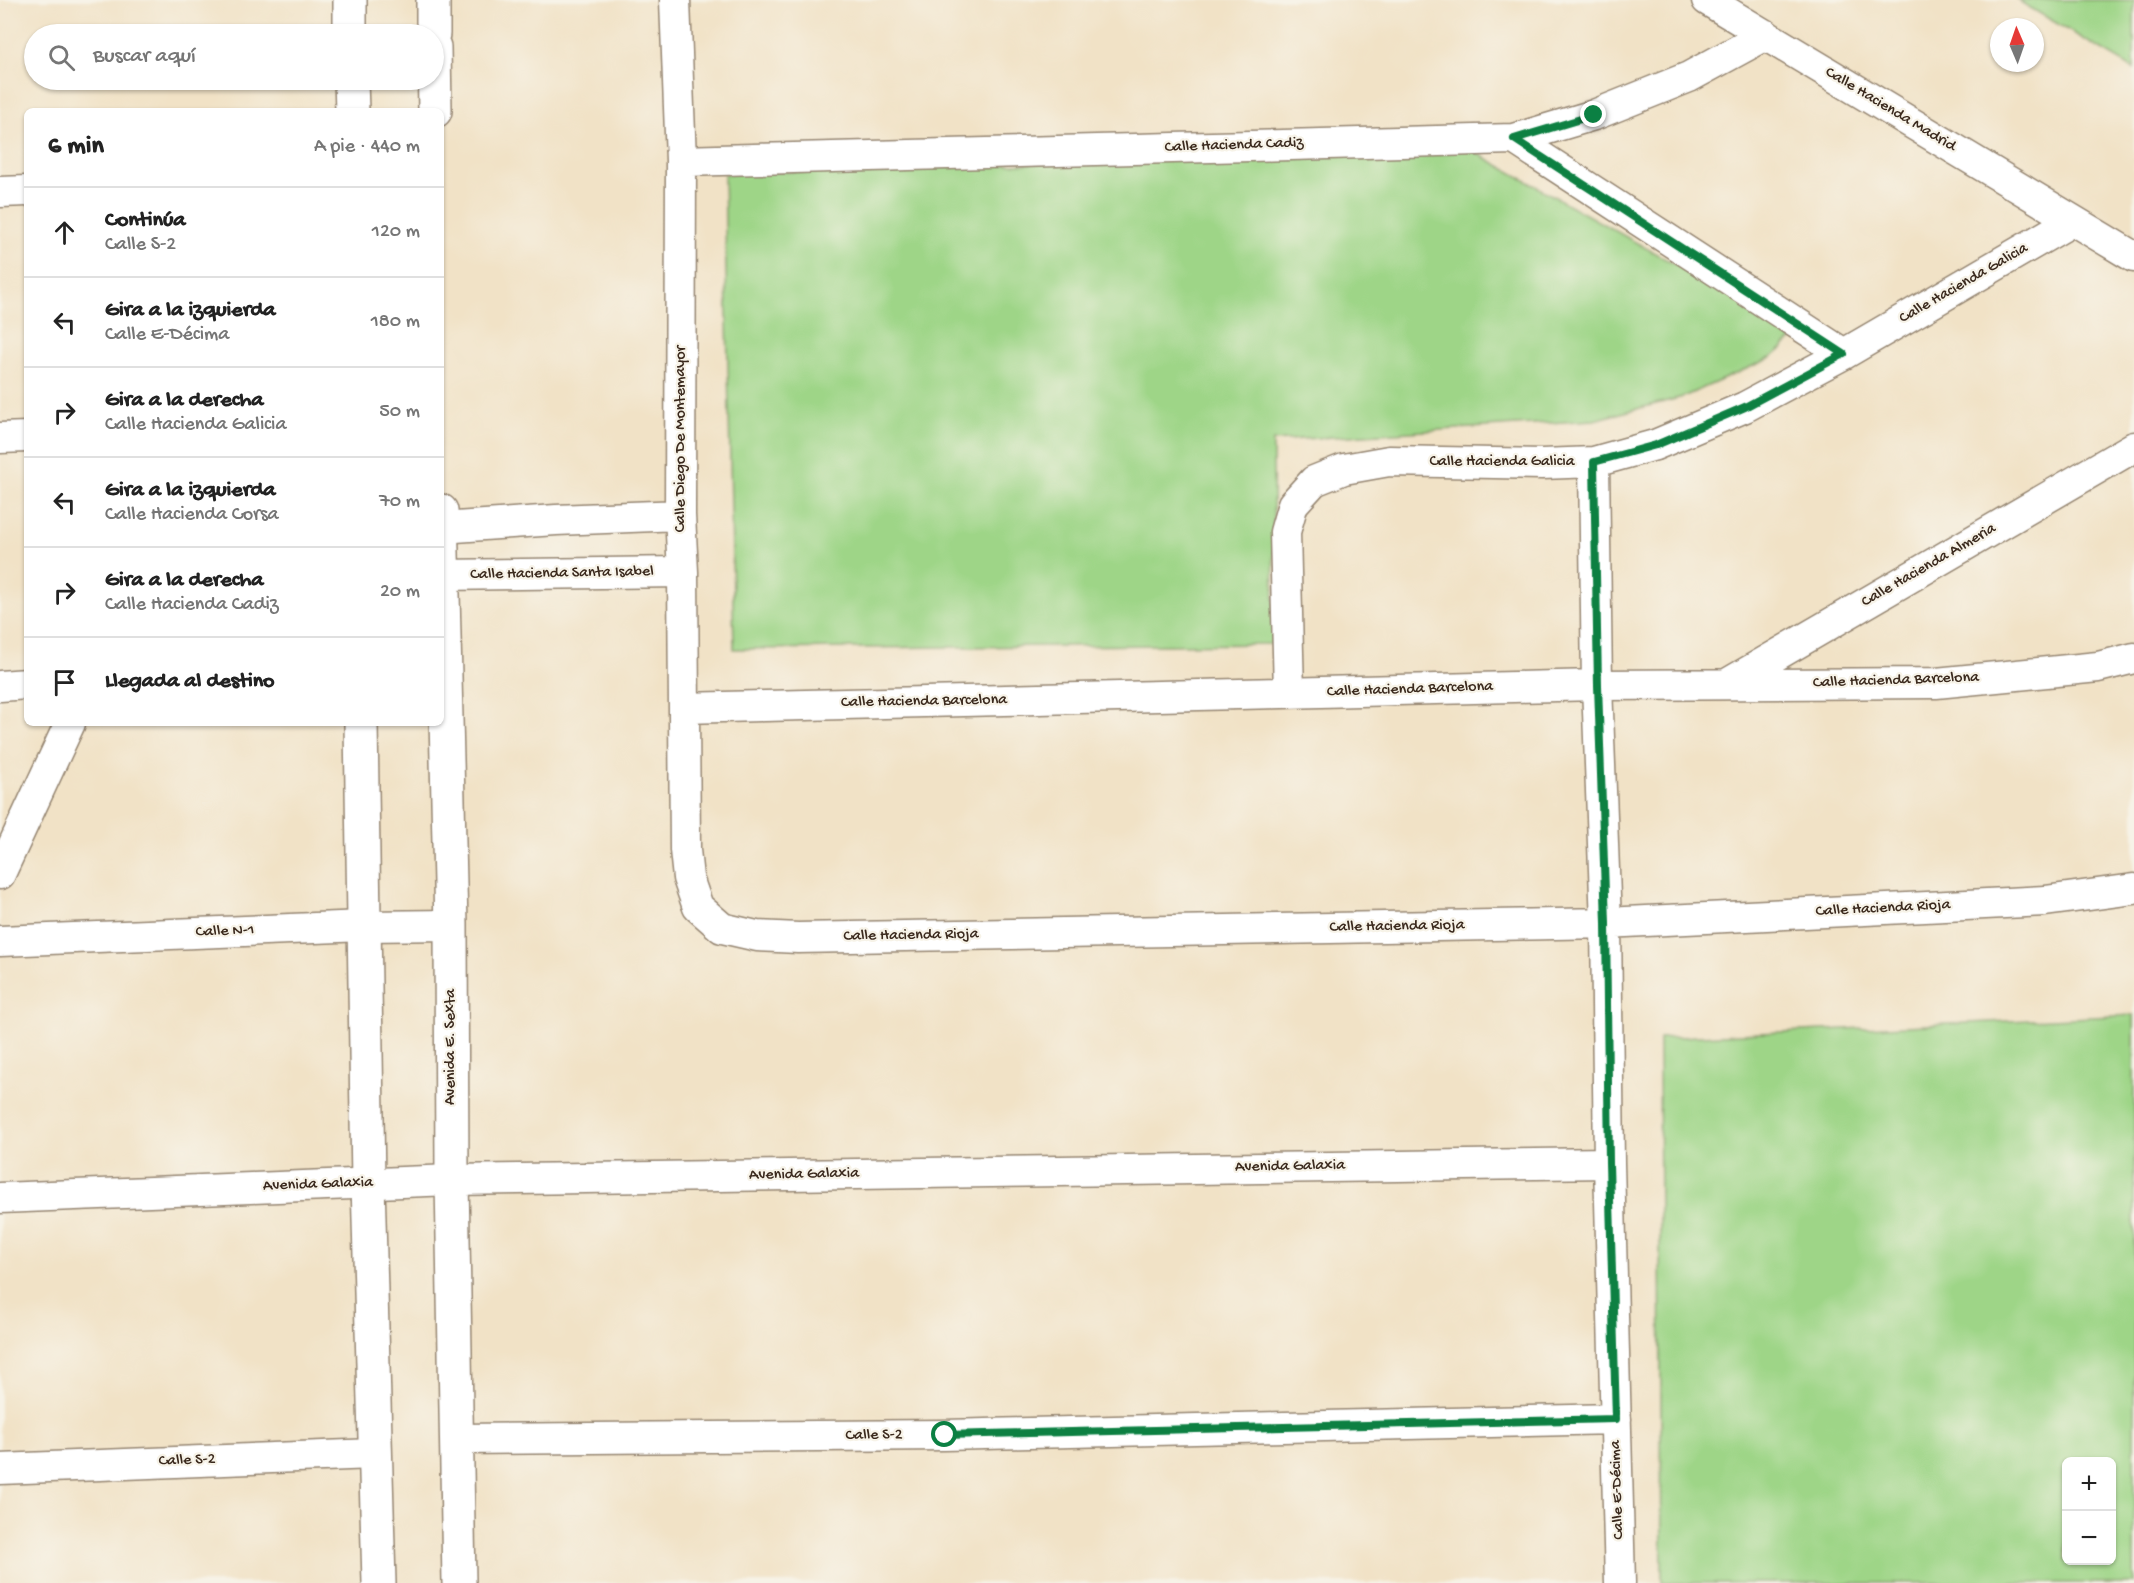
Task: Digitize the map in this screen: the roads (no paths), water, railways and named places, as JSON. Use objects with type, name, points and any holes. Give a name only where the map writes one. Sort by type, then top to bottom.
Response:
[{"type":"street","points":[[350,0],[350,24]]},
{"type":"street","points":[[433,0],[433,24]]},
{"type":"street","name":"Calle Diego De Montemayor","points":[[675,0],[681,161],[680,515],[683,572],[685,850],[688,878]]},
{"type":"street","name":"Calle Hacienda Madrid","points":[[1707,0],[2072,221]]},
{"type":"street","name":"Calle Hacienda Cadiz","points":[[681,161],[1514,139],[1594,115],[1668,85],[1766,35]]},
{"type":"street","points":[[351,90],[352,108]]},
{"type":"street","points":[[435,90],[435,108]]},
{"type":"street","points":[[1514,139],[1844,354]]},
{"type":"street","points":[[0,192],[24,191]]},
{"type":"street","points":[[2072,221],[2134,257]]},
{"type":"street","name":"Calle Hacienda Galicia","points":[[1290,693],[1285,532],[1293,504],[1314,481],[1344,469],[1389,460],[1542,464],[1594,462],[1656,445],[1745,407],[1844,354],[2072,221]]},
{"type":"street","points":[[0,438],[24,437]]},
{"type":"street","name":"Calle Hacienda Almeria","points":[[1725,685],[2134,447]]},
{"type":"street","name":"Calle E-Décima","points":[[1594,462],[1620,1583]]},
{"type":"street","points":[[444,528],[680,515]]},
{"type":"street","name":"Calle Hacienda Santa Isabel","points":[[444,575],[683,572]]},
{"type":"street","name":"Calle Hacienda Barcelona","points":[[684,708],[1598,685],[1936,683],[2098,667],[2134,658]]},
{"type":"street","name":"Avenida E. Sexta","points":[[444,680],[451,925],[452,1180],[459,1583]]},
{"type":"street","points":[[0,686],[24,684]]},
{"type":"street","points":[[0,874],[69,726]]},
{"type":"street","points":[[361,726],[368,1183],[379,1583]]},
{"type":"street","name":"Calle Hacienda Rioja","points":[[688,878],[698,907],[722,928],[757,936],[798,938],[1606,923],[2045,901],[2134,890]]},
{"type":"street","name":"Calle N-1","points":[[0,941],[364,926],[451,925]]},
{"type":"street","name":"Avenida Galaxia","points":[[0,1198],[452,1180],[1609,1163]]},
{"type":"street","name":"Calle S-2","points":[[457,1439],[945,1435],[1616,1419]]},
{"type":"street","name":"Calle S-2","points":[[0,1469],[374,1454]]}]
